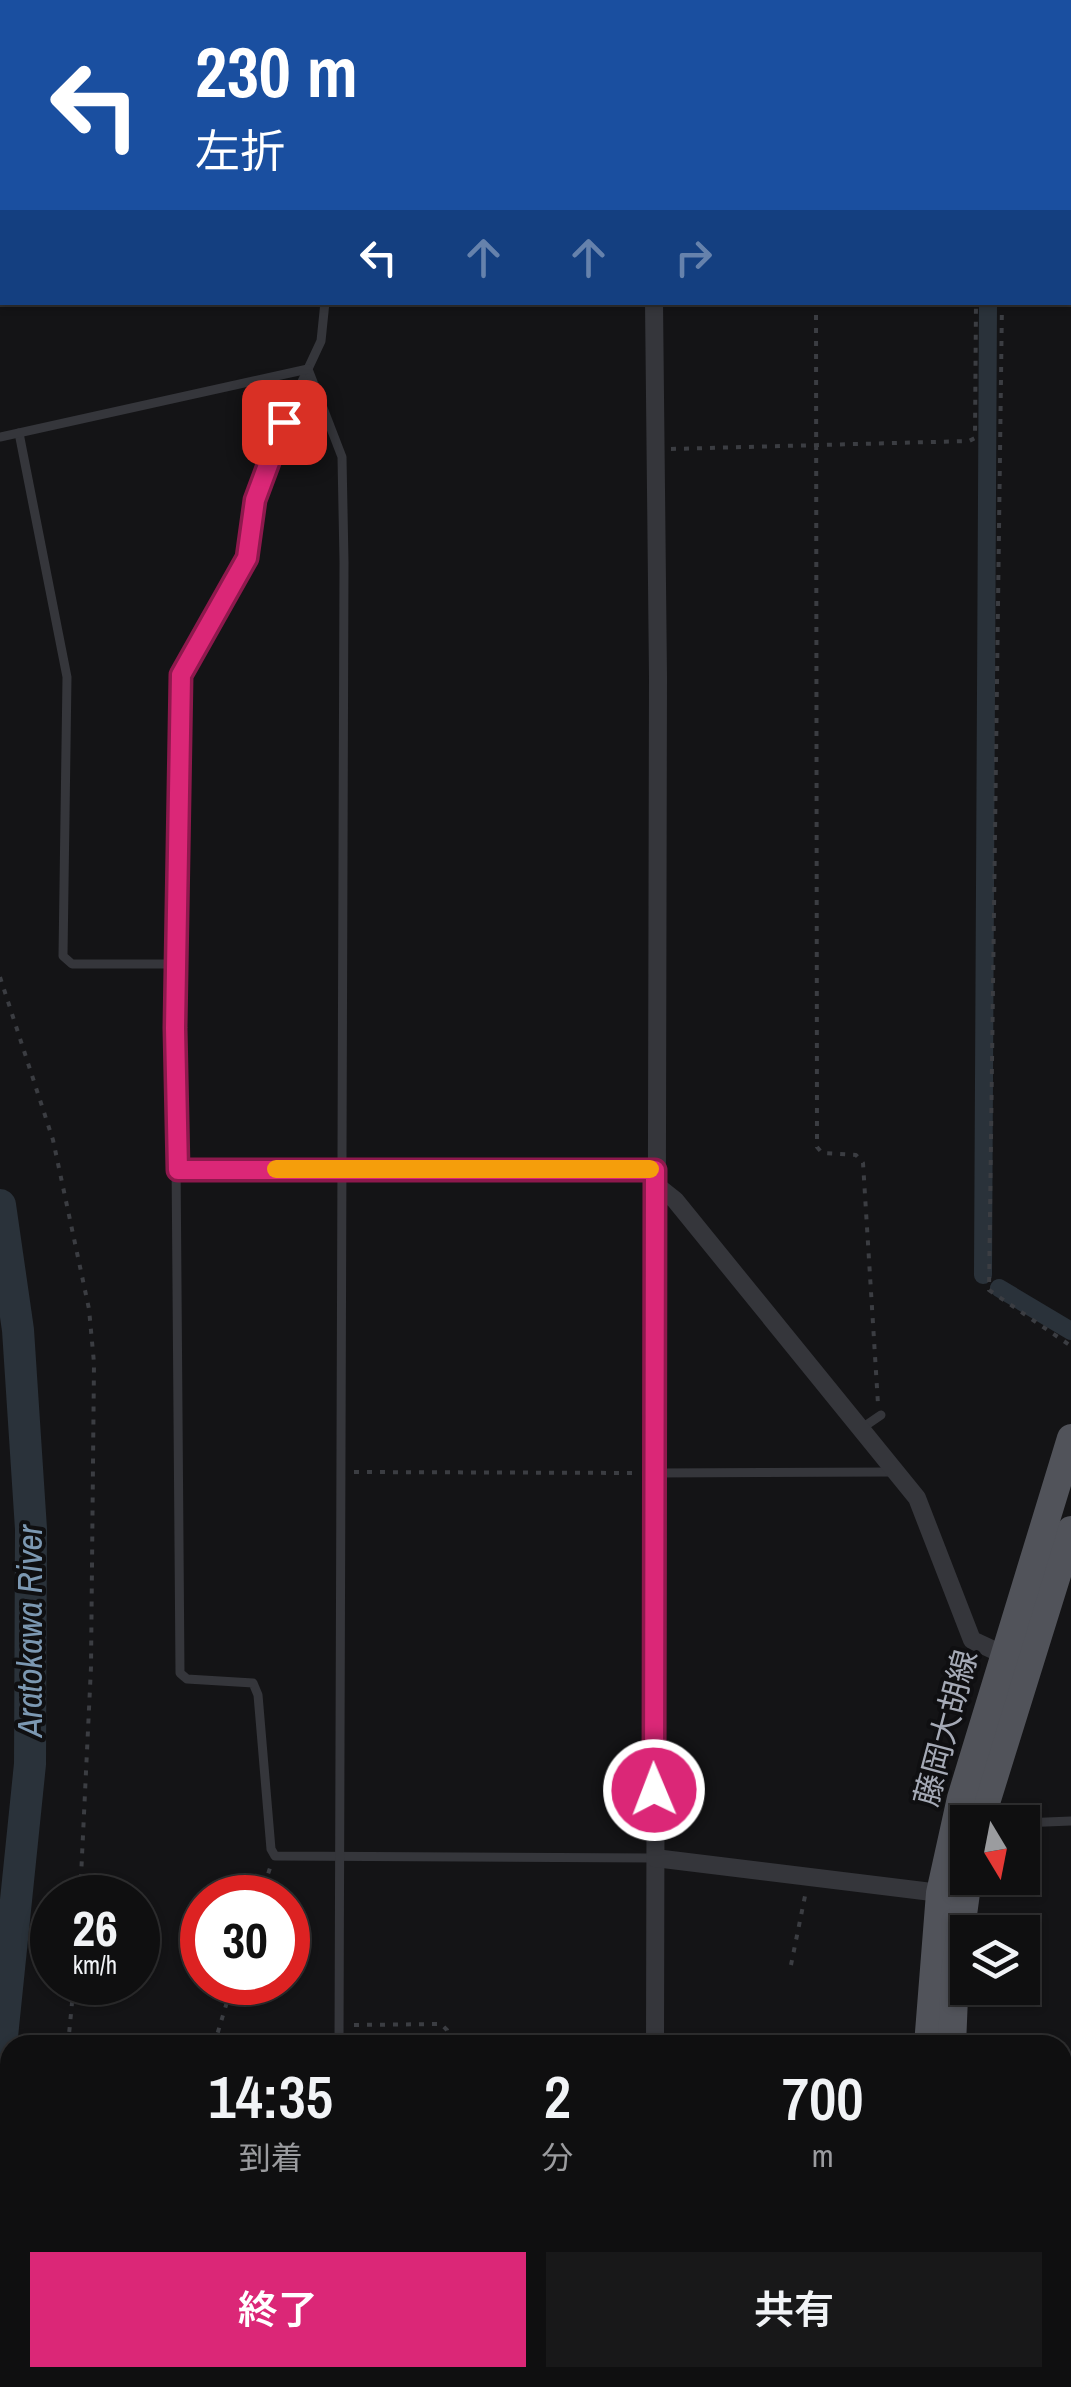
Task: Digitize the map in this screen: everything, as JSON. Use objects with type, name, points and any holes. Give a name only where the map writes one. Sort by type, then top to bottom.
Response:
[{"type":"main road","name":"藤岡大胡線","points":[[929,2035],[940,1892],[961,1798],[1071,1438]]},
{"type":"main road","points":[[988,1805],[1071,1530]]},
{"type":"main road","points":[[952,2035],[955,1972],[966,1895]]},
{"type":"street","points":[[654,305],[656,2035]]},
{"type":"street","points":[[655,1177],[916,1498],[972,1640],[1002,1654]]},
{"type":"street","points":[[655,1858],[940,1892]]},
{"type":"lane","points":[[325,305],[321,342],[271,448],[255,500],[247,558],[181,675],[176,964],[179,1666],[186,1678],[253,1683],[258,1695],[271,1849],[275,1856],[655,1858]]},
{"type":"lane","points":[[0,437],[308,369]]},
{"type":"lane","points":[[308,369],[342,463],[339,2035]]},
{"type":"lane","points":[[20,432],[67,676],[63,956],[72,964],[176,964]]},
{"type":"lane","points":[[178,1170],[342,1169],[655,1177]]},
{"type":"lane","points":[[862,1428],[881,1415]]},
{"type":"lane","points":[[654,1473],[897,1472]]},
{"type":"lane","points":[[1040,1823],[1071,1822]]},
{"type":"path","points":[[816,305],[817,1147],[822,1153],[856,1155],[863,1163],[881,1415]]},
{"type":"path","points":[[656,450],[969,442],[975,438],[976,305]]},
{"type":"path","points":[[1002,305],[989,1290],[1071,1346]]},
{"type":"path","points":[[0,977],[53,1140],[88,1309],[94,1364],[91,1667],[81,1875]]},
{"type":"path","points":[[340,1472],[654,1473]]},
{"type":"path","points":[[268,1875],[275,1856]]},
{"type":"path","points":[[791,1964],[809,1876]]},
{"type":"path","points":[[69,2035],[72,2005]]},
{"type":"path","points":[[217,2035],[226,2005]]},
{"type":"path","points":[[339,2025],[440,2024],[448,2035]]},
{"type":"waterway","points":[[983,1275],[988,305]]},
{"type":"waterway","name":"Aratokawa River","points":[[0,1205],[18,1330],[31,1529],[30,1764],[2,2035]]},
{"type":"waterway","points":[[999,1288],[1071,1331]]},
{"type":"slow traffic","points":[[276,1169],[650,1169]]},
{"type":"route","points":[[284,422],[271,448],[255,500],[247,558],[181,675],[175,1028],[178,1170],[655,1170],[654,1790]]}]
